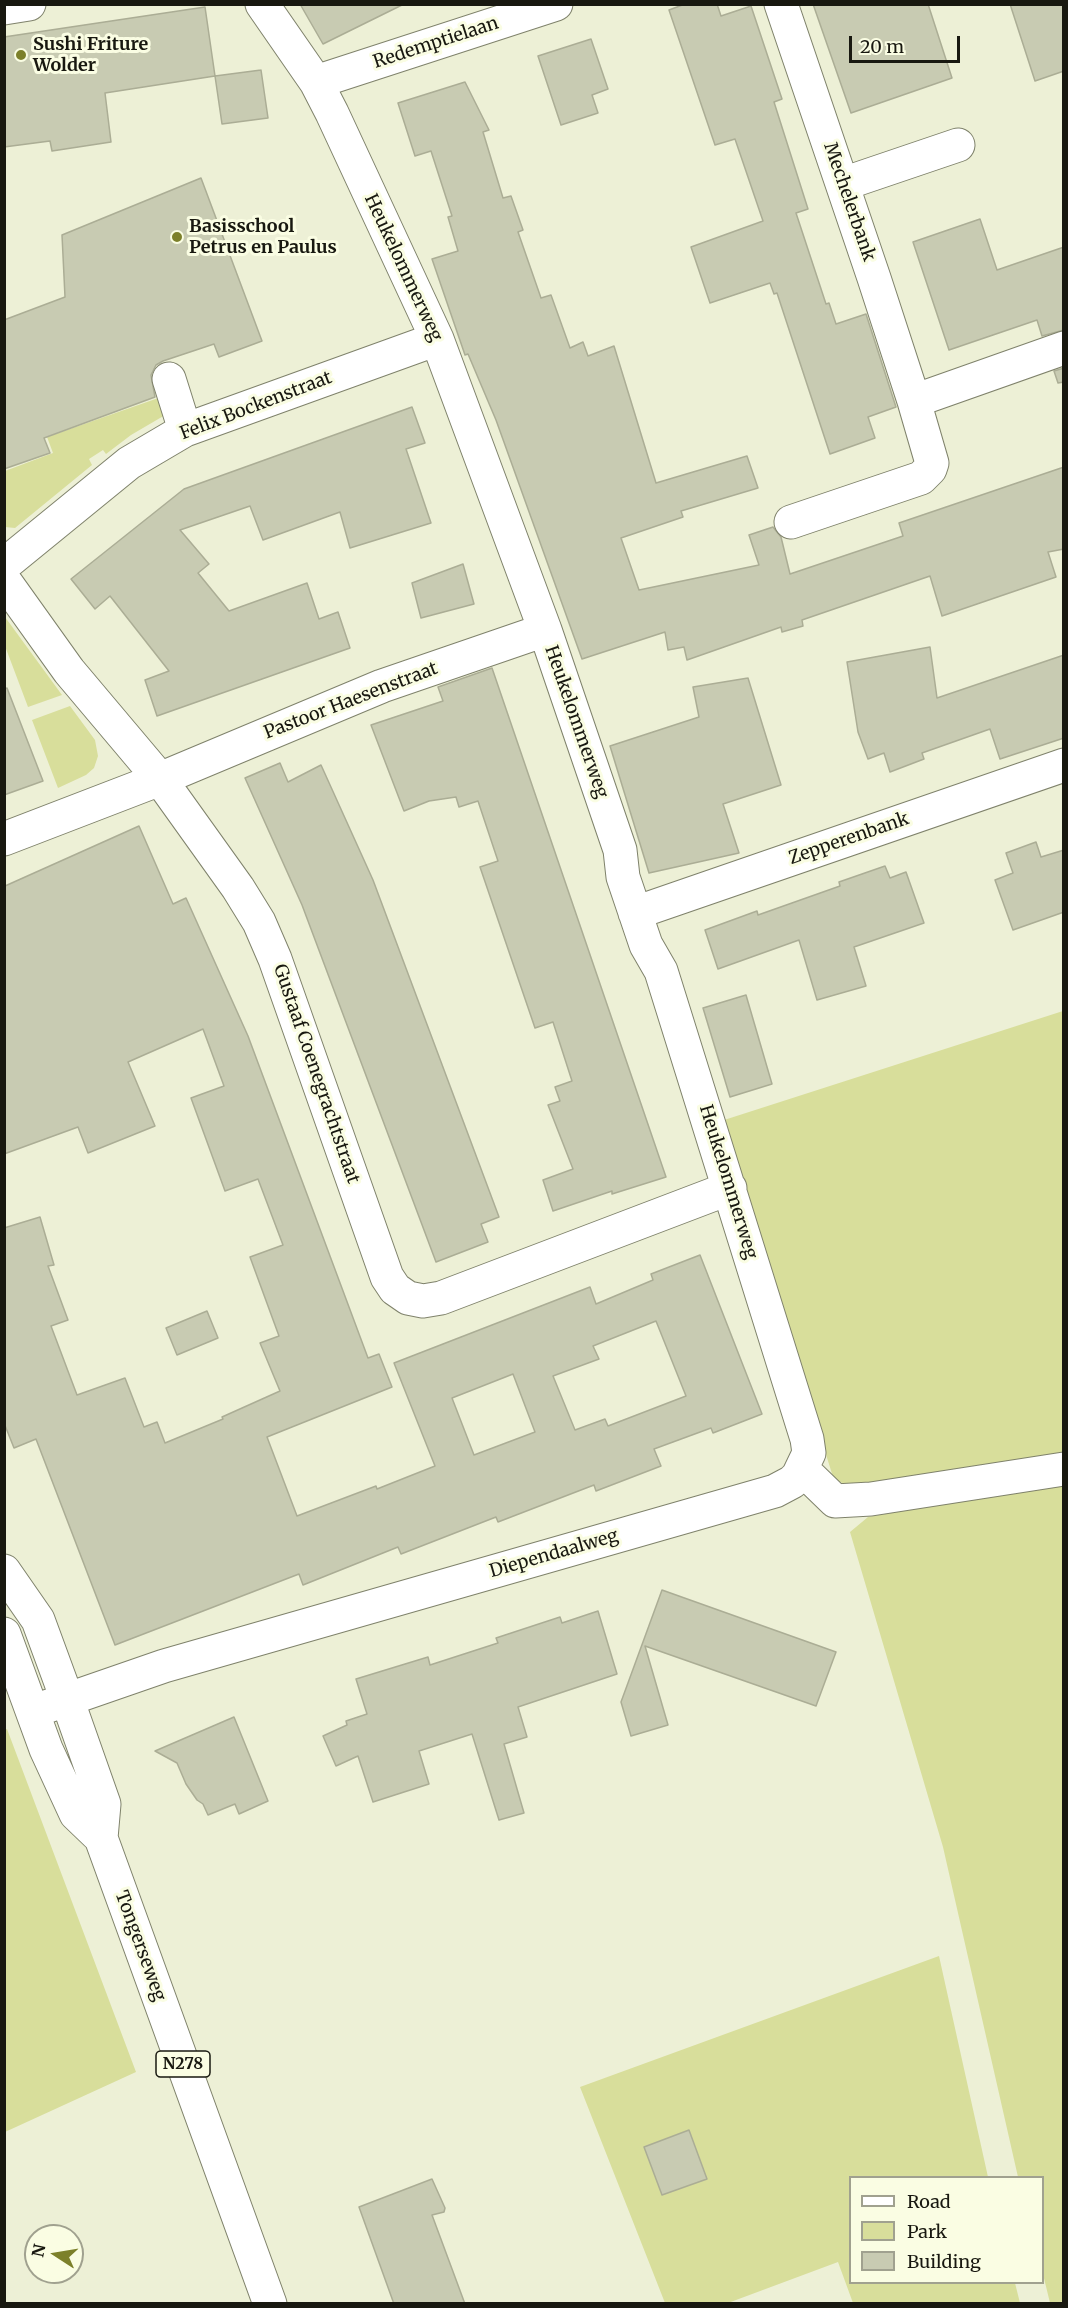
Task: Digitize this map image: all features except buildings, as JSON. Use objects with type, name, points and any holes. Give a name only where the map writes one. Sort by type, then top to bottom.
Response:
[{"type":"street","points":[[4,8],[30,4]]},
{"type":"street","name":"Heukelommerweg","points":[[262,4],[316,82],[332,112],[437,339],[545,630],[620,850],[623,877],[635,913],[646,945],[661,970],[807,1439],[809,1453],[802,1469]]},
{"type":"street","name":"Redemptielaan","points":[[316,82],[556,4]]},
{"type":"street","name":"Mechelerbank","points":[[781,4],[843,184],[932,463],[926,475],[791,522]]},
{"type":"street","points":[[843,184],[958,145]]},
{"type":"street","name":"Felix Bockenstraat","points":[[4,564],[129,463],[185,430],[437,339]]},
{"type":"street","points":[[914,401],[1064,348]]},
{"type":"street","points":[[169,379],[185,430]]},
{"type":"street","name":"Gustaaf Coenegrachtstraat","points":[[4,580],[69,671],[160,778],[238,888],[268,939],[387,1277],[395,1289],[408,1298],[423,1301],[441,1298],[730,1188]]},
{"type":"street","name":"Pastoor Haesenstraat","points":[[4,839],[160,778],[382,686],[545,630]]},
{"type":"street","name":"Zepperenbank","points":[[635,913],[1064,765]]},
{"type":"street","points":[[802,1469],[835,1501],[871,1499],[1064,1469]]},
{"type":"street","name":"Diependaalweg","points":[[34,1711],[164,1666],[775,1491],[792,1482],[802,1469]]},
{"type":"street","name":"N278","points":[[4,1571],[38,1620],[67,1699],[104,1804],[101,1838]]},
{"type":"street","name":"Tongerseweg","points":[[4,1634],[46,1749],[76,1814],[101,1838],[270,2304]]},
{"type":"green space","points":[[167,395],[172,411],[131,435],[106,454],[103,450],[89,459],[92,465],[15,528],[5,527],[5,471],[53,453],[47,437]]},
{"type":"green space","points":[[5,617],[62,695],[28,707],[5,646]]},
{"type":"green space","points":[[70,706],[95,740],[98,756],[94,768],[86,775],[58,788],[32,720]]},
{"type":"green space","points":[[1063,1011],[1063,1457],[854,1487],[834,1480],[721,1121]]},
{"type":"green space","points":[[1063,1483],[1063,2303],[1050,2303],[1044,2278],[1044,2176],[1018,2176],[943,1847],[850,1532],[868,1517]]},
{"type":"green space","points":[[7,1729],[136,2072],[5,2132],[4,1730]]},
{"type":"green space","points":[[939,1956],[988,2176],[849,2176],[849,2284],[1015,2284],[1020,2303],[853,2303],[838,2262],[728,2303],[665,2303],[580,2087]]},
{"type":"place","name":"Sushi Friture Wolder","points":[[21,55]]},
{"type":"place","name":"Basisschool Petrus en Paulus","points":[[177,237]]}]
